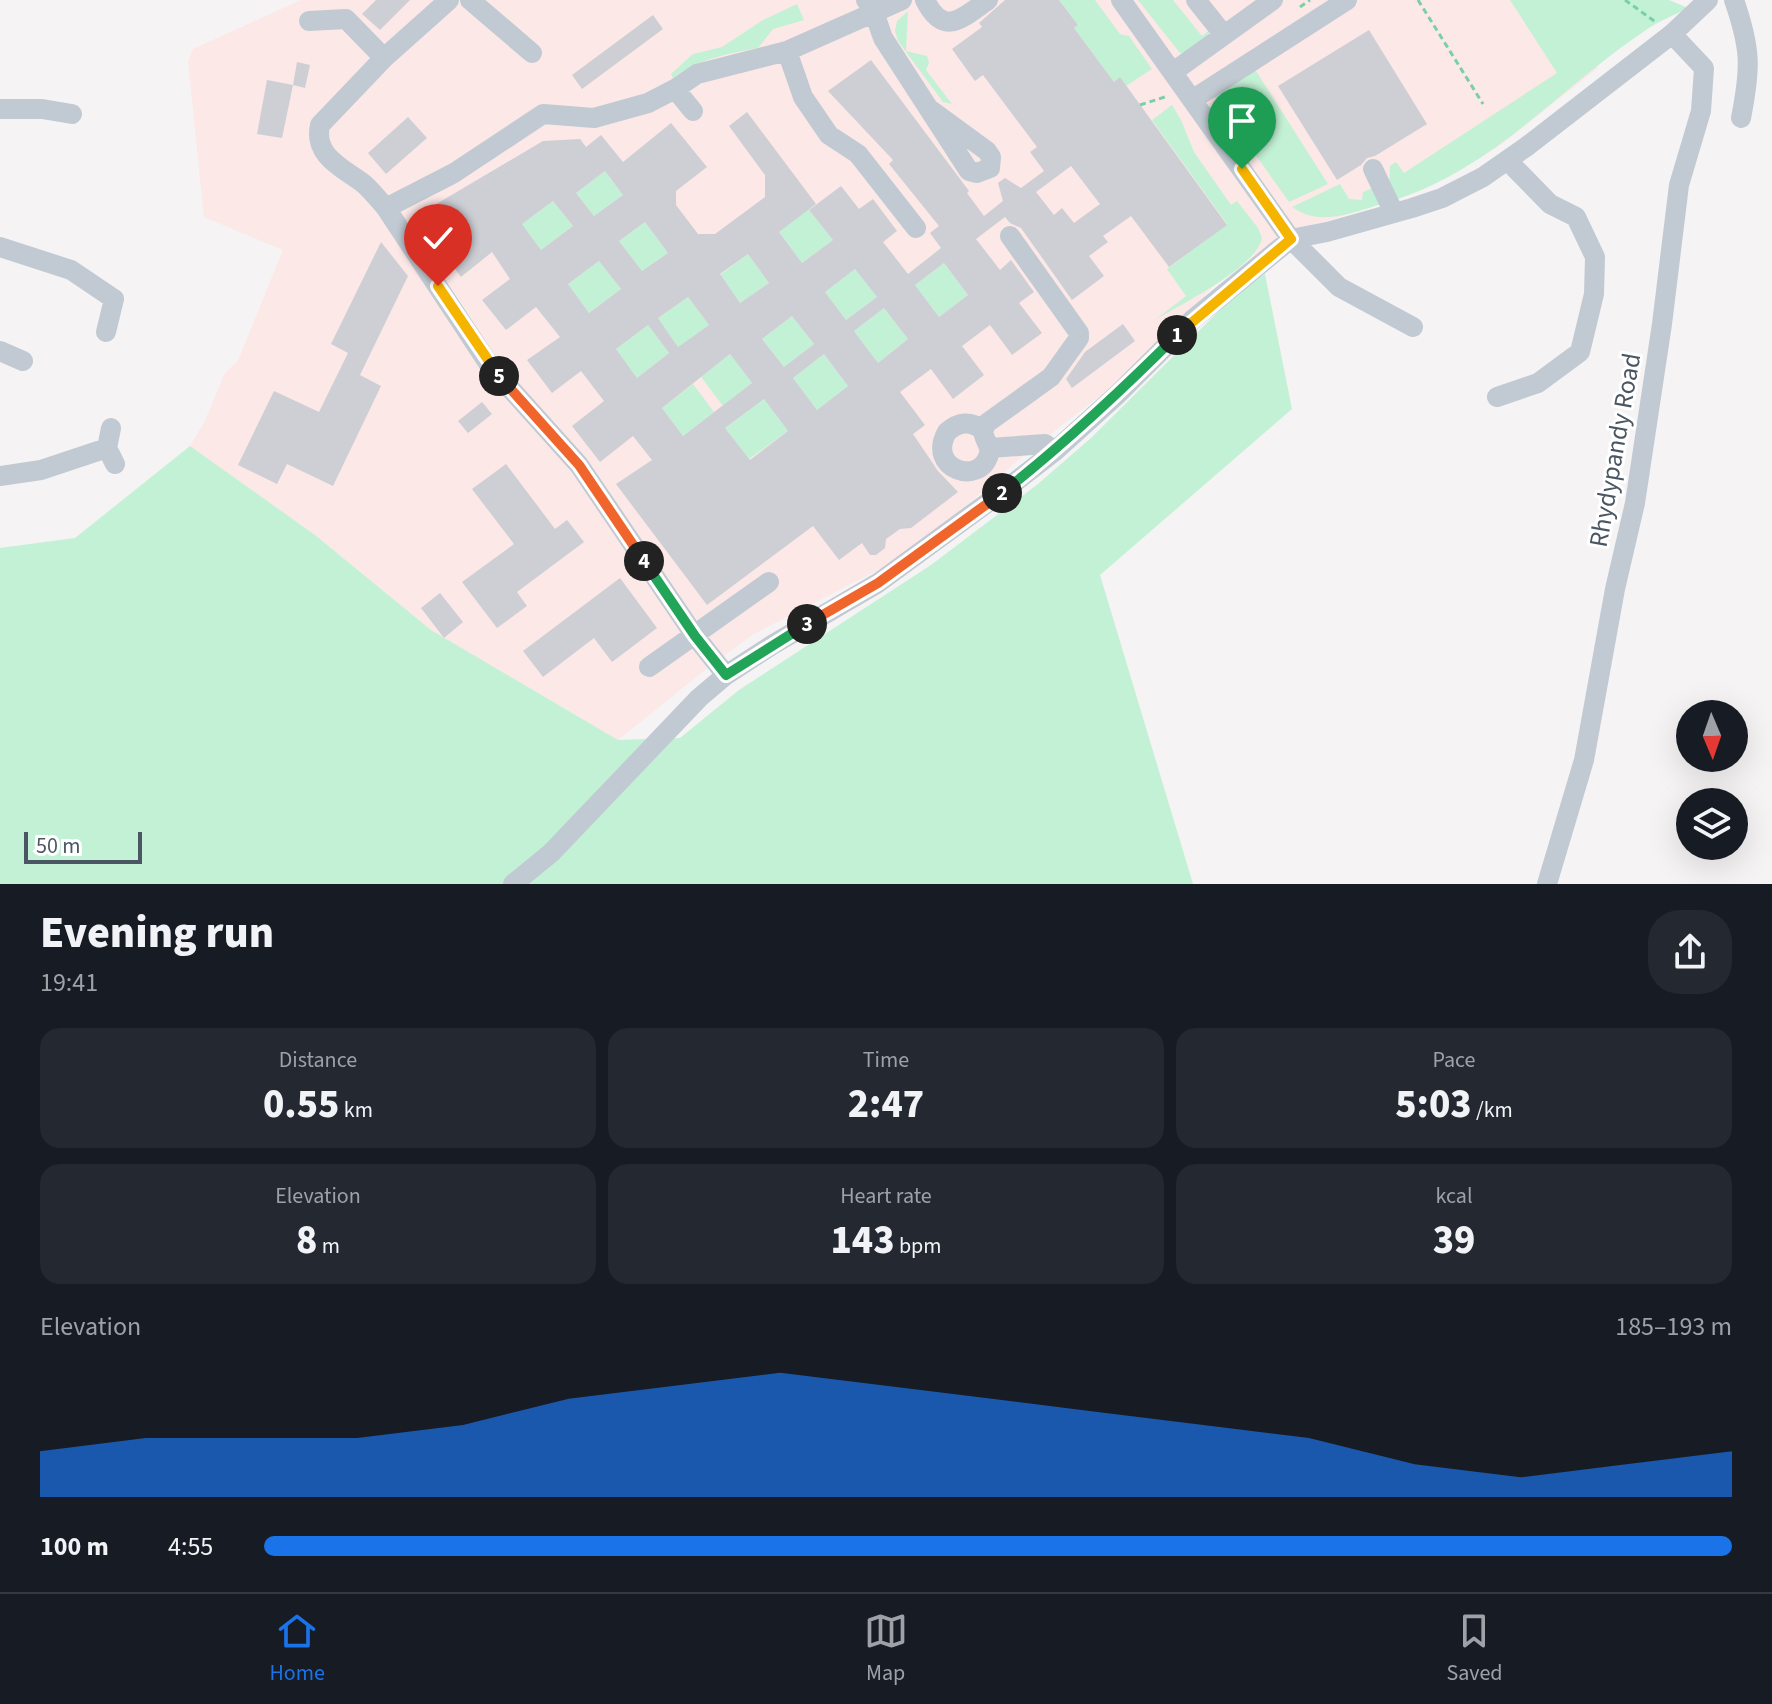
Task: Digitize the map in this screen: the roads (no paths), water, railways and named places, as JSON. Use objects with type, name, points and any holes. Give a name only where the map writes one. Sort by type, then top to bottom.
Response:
[{"type":"street","points":[[449,0],[384,58],[320,125],[318,133],[322,149],[328,158],[368,187],[386,208],[490,366],[579,465],[695,636],[726,675]]},
{"type":"street","points":[[470,0],[532,53]]},
{"type":"street","points":[[386,208],[454,173],[543,114],[594,118],[648,103],[697,74],[787,51],[870,6],[902,0]]},
{"type":"street","points":[[925,0],[939,20],[948,23],[955,22],[988,0]]},
{"type":"street","points":[[1121,0],[1291,239],[1339,287],[1413,327]]},
{"type":"street","points":[[1196,0],[1224,35]]},
{"type":"street","points":[[1173,72],[1273,0]]},
{"type":"street","points":[[1192,100],[1347,0]]},
{"type":"street","points":[[513,884],[551,853],[699,698],[726,675],[878,583],[1055,451],[1192,320],[1291,239],[1442,198],[1483,177],[1672,34],[1708,0]]},
{"type":"street","points":[[1734,0],[1748,50],[1749,75],[1741,118]]},
{"type":"street","points":[[870,6],[883,38],[931,110]]},
{"type":"street","points":[[309,21],[346,19],[384,58]]},
{"type":"street","name":"Rhydypandy Road","points":[[1547,884],[1584,760],[1615,589],[1635,503],[1679,185],[1701,111],[1704,68],[1672,34]]},
{"type":"street","points":[[787,51],[803,97],[829,135],[858,154],[916,228]]},
{"type":"street","points":[[675,89],[693,111]]},
{"type":"street","points":[[0,109],[42,109],[72,114]]},
{"type":"street","points":[[1497,397],[1538,383],[1580,352],[1594,294],[1595,257],[1576,217],[1550,204],[1507,160]]},
{"type":"street","points":[[1373,169],[1394,213]]},
{"type":"street","points":[[1010,236],[1079,333],[1079,338],[1051,377],[987,423],[986,439],[1045,444],[1055,451]]},
{"type":"street","points":[[0,247],[71,270],[114,299],[106,332]]},
{"type":"street","points":[[0,351],[23,361]]},
{"type":"street","points":[[0,476],[41,470],[111,447]]},
{"type":"street","points":[[649,667],[769,582]]}]
